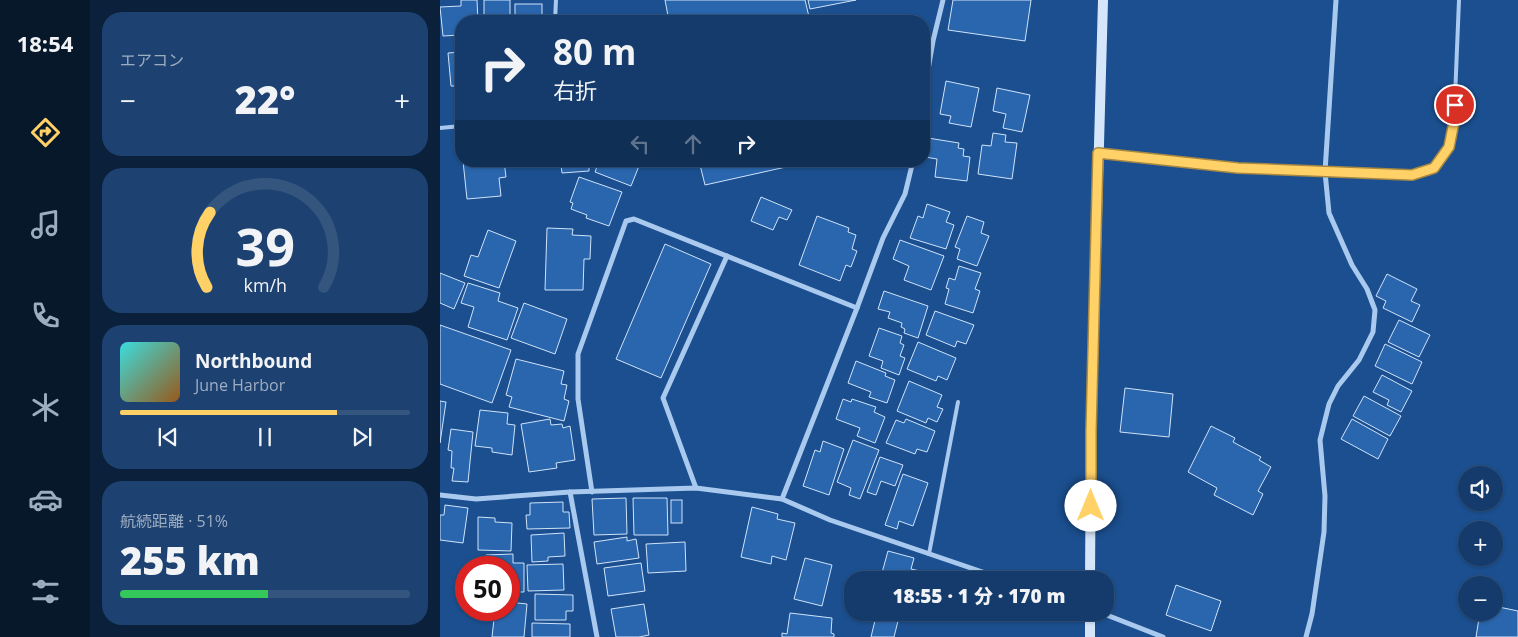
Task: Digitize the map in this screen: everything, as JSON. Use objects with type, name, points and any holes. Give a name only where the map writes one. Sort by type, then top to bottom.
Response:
[{"type":"main road","points":[[1090,571],[1091,432],[1103,0]]},
{"type":"main road","points":[[1090,621],[1090,637]]},
{"type":"street","points":[[930,58],[943,0]]},
{"type":"street","points":[[1306,637],[1312,614],[1324,532],[1325,496],[1320,440],[1330,404],[1338,386],[1359,360],[1373,332],[1375,310],[1329,212],[1325,172],[1336,0]]},
{"type":"street","points":[[782,499],[883,238],[905,194],[912,167]]},
{"type":"street","points":[[592,492],[578,399],[578,354],[626,221],[634,219],[857,308]]},
{"type":"street","points":[[696,488],[663,398],[727,256]]},
{"type":"street","points":[[440,494],[476,499],[570,492],[696,488],[782,499],[830,520],[979,571]]},
{"type":"street","points":[[570,492],[597,637]]},
{"type":"street","points":[[1114,618],[1163,637]]},
{"type":"lane","points":[[555,15],[556,0]]},
{"type":"lane","points":[[1098,153],[1238,168],[1325,172],[1412,175],[1434,168],[1449,147],[1454,122],[1460,0]]},
{"type":"lane","points":[[440,128],[455,127]]},
{"type":"lane","points":[[928,554],[958,402]]},
{"type":"building","points":[[461,0],[477,0],[478,15],[455,15],[455,35],[443,36],[440,7],[461,6]]},
{"type":"building","points":[[484,0],[510,0],[510,15],[484,15]]},
{"type":"building","points":[[665,0],[805,0],[809,15],[668,15]]},
{"type":"building","points":[[808,0],[856,0],[810,9]]},
{"type":"building","points":[[953,0],[1031,0],[1025,41],[948,30]]},
{"type":"building","points":[[515,4],[542,4],[542,15],[515,15]]},
{"type":"building","points":[[455,52],[455,86],[451,86],[448,53]]},
{"type":"building","points":[[946,81],[979,88],[971,127],[949,123],[951,116],[940,114]]},
{"type":"building","points":[[997,88],[1030,95],[1022,132],[1003,128],[1006,114],[993,111]]},
{"type":"building","points":[[993,133],[1006,135],[1005,142],[1017,143],[1012,179],[978,174],[982,145],[991,146]]},
{"type":"building","points":[[930,138],[959,143],[958,148],[964,149],[963,156],[970,157],[967,181],[935,177],[937,159],[930,158]]},
{"type":"building","points":[[464,167],[505,167],[506,177],[499,178],[501,196],[467,199]]},
{"type":"building","points":[[561,167],[589,167],[589,171],[562,173]]},
{"type":"building","points":[[597,167],[639,167],[631,186],[595,172]]},
{"type":"building","points":[[700,167],[786,167],[705,185]]},
{"type":"building","points":[[579,177],[622,192],[609,226],[586,218],[587,215],[571,209],[573,203],[570,202]]},
{"type":"building","points":[[761,197],[792,210],[787,220],[779,217],[773,230],[751,221]]},
{"type":"building","points":[[927,204],[950,212],[946,222],[954,225],[946,249],[910,238],[918,216],[923,218]]},
{"type":"building","points":[[817,216],[849,228],[848,232],[856,235],[852,249],[857,251],[851,267],[846,265],[840,281],[799,265]]},
{"type":"building","points":[[967,216],[984,222],[981,233],[989,236],[977,266],[957,259],[960,249],[955,247]]},
{"type":"building","points":[[547,228],[573,229],[572,235],[591,236],[590,259],[584,259],[583,290],[545,290]]},
{"type":"building","points":[[488,230],[516,241],[499,288],[464,276],[471,255],[478,257]]},
{"type":"building","points":[[900,240],[944,256],[931,290],[904,280],[909,266],[893,259]]},
{"type":"building","points":[[665,244],[711,264],[661,378],[616,359]]},
{"type":"building","points":[[959,266],[981,273],[975,289],[980,291],[973,313],[945,304],[949,289],[946,288],[949,278],[955,280]]},
{"type":"building","points":[[440,273],[465,283],[454,309],[440,303]]},
{"type":"building","points":[[1387,274],[1417,289],[1411,301],[1420,305],[1412,322],[1383,308],[1386,301],[1376,296]]},
{"type":"building","points":[[468,283],[500,293],[498,301],[518,308],[507,340],[468,327],[474,307],[461,303]]},
{"type":"building","points":[[884,291],[928,306],[918,338],[904,333],[905,329],[901,327],[902,323],[888,318],[890,312],[878,309]]},
{"type":"building","points":[[524,303],[567,319],[555,354],[511,338]]},
{"type":"building","points":[[935,311],[974,325],[966,344],[957,341],[955,347],[926,335]]},
{"type":"building","points":[[1399,320],[1430,335],[1419,357],[1388,342]]},
{"type":"building","points":[[440,325],[511,350],[492,403],[440,384]]},
{"type":"building","points":[[879,328],[902,336],[900,343],[904,345],[900,356],[905,358],[899,375],[881,368],[883,361],[869,356]]},
{"type":"building","points":[[918,342],[956,358],[947,380],[938,376],[936,381],[907,369]]},
{"type":"building","points":[[1385,344],[1422,362],[1412,384],[1375,366]]},
{"type":"building","points":[[516,359],[564,371],[561,384],[567,385],[564,399],[569,401],[564,421],[509,407],[512,397],[506,395]]},
{"type":"building","points":[[856,361],[886,373],[885,376],[895,380],[887,403],[869,397],[871,392],[848,383]]},
{"type":"building","points":[[1382,375],[1412,391],[1401,412],[1387,405],[1389,400],[1373,392]]},
{"type":"building","points":[[909,381],[942,395],[937,407],[943,409],[937,422],[928,418],[926,423],[897,411]]},
{"type":"building","points":[[1125,388],[1173,394],[1169,437],[1120,432]]},
{"type":"building","points":[[1364,396],[1401,416],[1390,436],[1353,416]]},
{"type":"building","points":[[843,399],[851,402],[852,399],[876,407],[874,412],[885,417],[875,443],[857,436],[860,428],[836,419]]},
{"type":"building","points":[[440,401],[446,402],[440,443]]},
{"type":"building","points":[[480,410],[508,413],[507,424],[515,425],[512,455],[492,452],[492,448],[475,446]]},
{"type":"building","points":[[550,419],[551,425],[562,424],[563,428],[570,426],[575,460],[556,463],[557,468],[529,472],[521,424]]},
{"type":"building","points":[[906,419],[935,431],[927,452],[917,449],[915,454],[886,443],[896,420],[904,423]]},
{"type":"building","points":[[1352,419],[1388,439],[1378,459],[1341,439]]},
{"type":"building","points":[[1211,426],[1235,438],[1233,442],[1261,457],[1259,460],[1271,467],[1258,491],[1263,494],[1253,515],[1214,495],[1217,488],[1188,472]]},
{"type":"building","points":[[451,429],[473,432],[468,482],[452,481],[454,468],[451,468],[452,451],[448,450]]},
{"type":"building","points":[[853,440],[879,450],[860,499],[849,495],[851,488],[837,482]]},
{"type":"building","points":[[823,441],[844,449],[829,495],[803,486],[815,450],[820,452]]},
{"type":"building","points":[[880,457],[903,465],[895,486],[881,481],[876,495],[867,492]]},
{"type":"building","points":[[903,474],[928,483],[913,526],[899,521],[897,529],[885,525]]},
{"type":"building","points":[[626,498],[627,534],[594,535],[592,499]]},
{"type":"building","points":[[633,498],[667,498],[668,535],[634,535]]},
{"type":"building","points":[[671,500],[682,500],[682,523],[671,523]]},
{"type":"building","points":[[563,502],[563,512],[569,512],[570,528],[527,529],[526,515],[530,515],[530,503]]},
{"type":"building","points":[[445,505],[468,508],[463,543],[440,540],[440,515],[444,515]]},
{"type":"building","points":[[752,507],[778,514],[777,519],[795,523],[786,560],[772,556],[771,564],[741,557]]},
{"type":"building","points":[[478,517],[495,518],[495,522],[512,523],[511,551],[478,550]]},
{"type":"building","points":[[564,533],[565,556],[548,557],[548,561],[532,562],[531,535]]},
{"type":"building","points":[[627,537],[627,541],[636,539],[639,558],[597,564],[594,542]]},
{"type":"building","points":[[685,542],[686,571],[648,573],[646,544]]},
{"type":"building","points":[[888,551],[914,558],[911,569],[920,571],[882,571]]},
{"type":"building","points":[[513,554],[513,556],[486,556]]},
{"type":"building","points":[[805,558],[832,565],[822,606],[794,599]]},
{"type":"building","points":[[520,563],[524,563],[524,592],[520,592]]},
{"type":"building","points":[[641,563],[645,591],[608,596],[604,568]]},
{"type":"building","points":[[563,564],[564,590],[528,591],[527,565]]},
{"type":"building","points":[[1176,585],[1221,601],[1211,631],[1166,615]]},
{"type":"building","points":[[535,594],[573,595],[573,611],[566,611],[566,620],[535,620]]},
{"type":"building","points":[[520,603],[527,604],[524,637],[492,637],[494,621],[520,621]]},
{"type":"building","points":[[644,604],[649,635],[616,637],[611,609]]},
{"type":"building","points":[[1503,608],[1518,611],[1518,637],[1476,637],[1479,621],[1503,621]]},
{"type":"building","points":[[790,613],[832,618],[831,633],[834,634],[834,637],[782,637],[782,633],[787,634]]},
{"type":"building","points":[[875,621],[898,621],[894,637],[871,637]]},
{"type":"building","points":[[532,623],[570,624],[570,637],[532,637]]},
{"type":"route","points":[[1091,506],[1098,153],[1238,168],[1412,175],[1434,168],[1449,147],[1455,105]]}]
